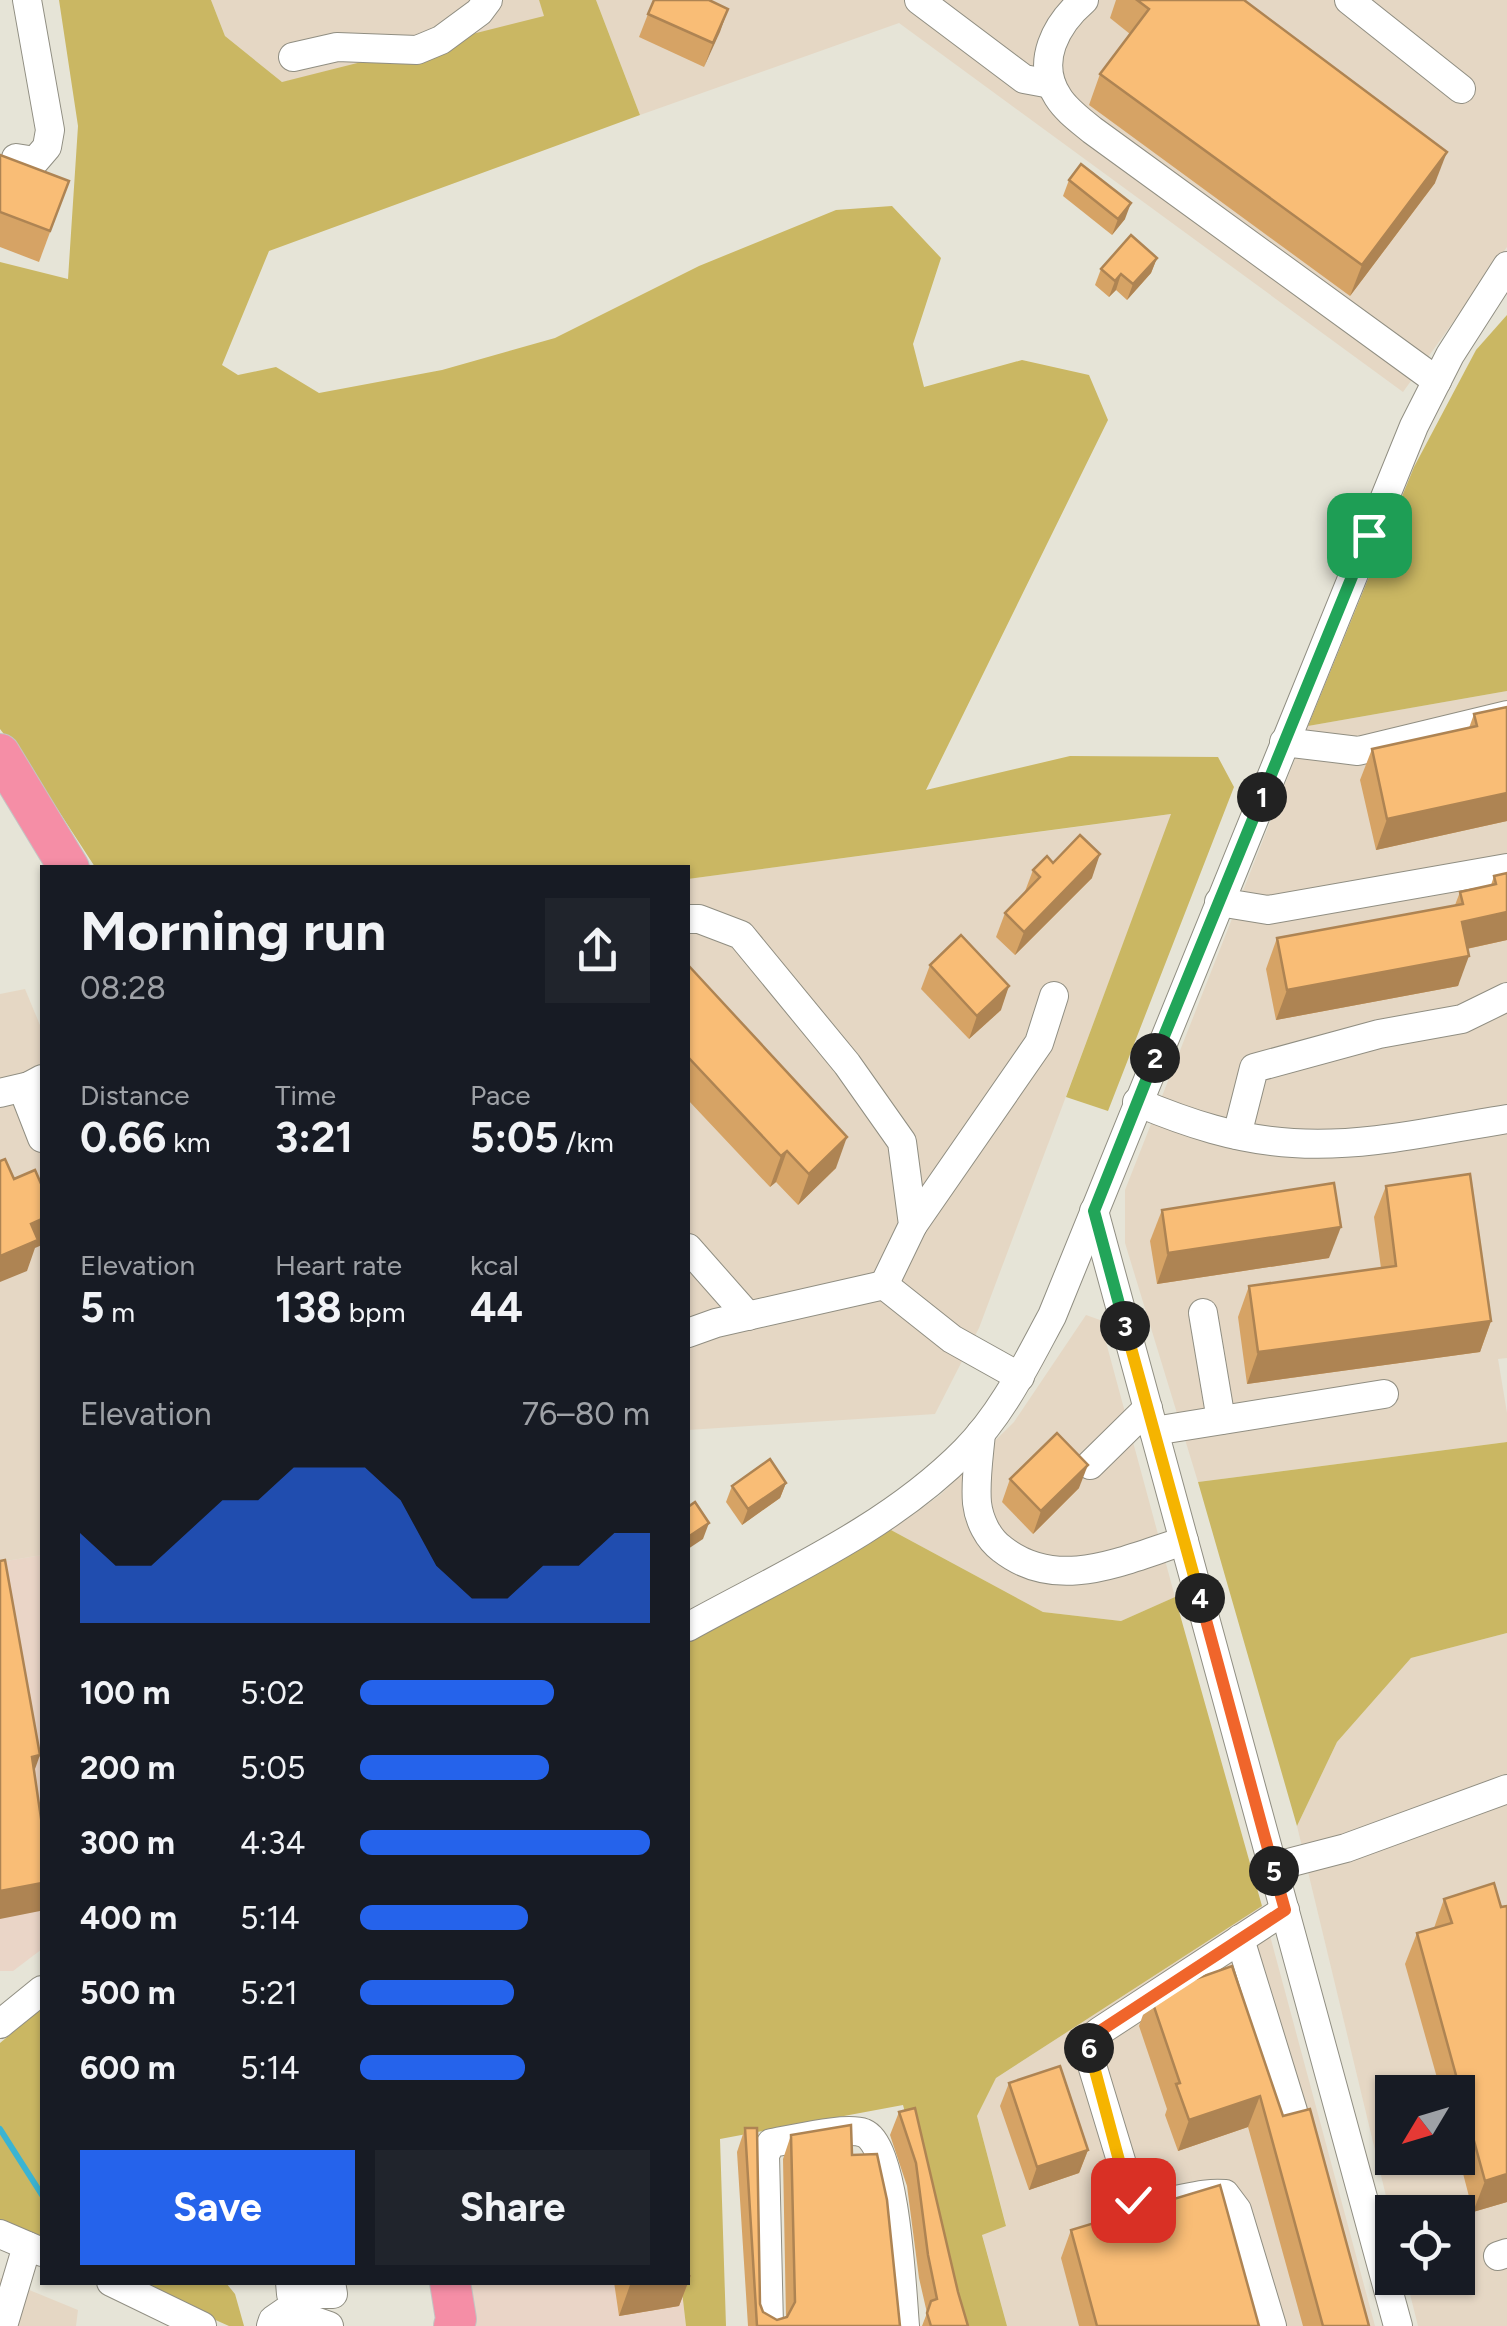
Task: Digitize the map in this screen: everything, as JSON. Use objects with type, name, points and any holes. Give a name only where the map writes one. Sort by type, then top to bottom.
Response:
[{"type":"highway","points":[[0,754],[67,865]]},
{"type":"highway","points":[[428,2285],[434,2326]]},
{"type":"highway","points":[[450,2285],[454,2326]]},
{"type":"street","points":[[16,158],[36,160],[47,147],[50,130],[27,0]]},
{"type":"street","points":[[293,57],[337,47],[418,50],[441,40],[479,12],[488,0]]},
{"type":"street","points":[[919,0],[1024,79],[1051,84]]},
{"type":"street","points":[[1084,0],[1057,30],[1048,58],[1051,84],[1059,100],[1092,130],[1437,381]]},
{"type":"street","points":[[1349,0],[1460,89]]},
{"type":"street","points":[[690,1626],[866,1528],[928,1485],[981,1433],[1020,1376],[1052,1316],[1414,426],[1507,266]]},
{"type":"street","points":[[1284,742],[1358,751],[1507,716]]},
{"type":"street","points":[[1219,902],[1268,910],[1507,868]]},
{"type":"street","points":[[691,922],[740,934],[847,1064],[902,1142],[913,1224]]},
{"type":"street","points":[[884,1285],[913,1224],[1039,1044],[1054,996]]},
{"type":"street","points":[[1237,1135],[1254,1068],[1379,1034],[1462,1019],[1507,997]]},
{"type":"street","points":[[0,1092],[36,1083]]},
{"type":"street","points":[[36,1083],[26,1097],[40,1133]]},
{"type":"street","points":[[1137,1102],[1192,1125],[1294,1144],[1334,1143],[1507,1119]]},
{"type":"street","points":[[1094,1211],[1398,2326]]},
{"type":"street","points":[[690,1250],[748,1316]]},
{"type":"street","points":[[884,1285],[952,1339],[1020,1376]]},
{"type":"street","points":[[690,1332],[884,1285]]},
{"type":"street","points":[[1203,1313],[1221,1420]]},
{"type":"street","points":[[1090,1466],[1151,1419],[1221,1420],[1384,1394]]},
{"type":"street","points":[[981,1433],[977,1504],[983,1526],[994,1543],[1026,1566],[1048,1572],[1075,1572],[1184,1541]]},
{"type":"street","points":[[1273,1867],[1346,1848],[1507,1789]]},
{"type":"street","points":[[1272,2326],[1238,2210],[1226,2194],[1203,2192],[1154,2206],[1133,2200],[1088,2052],[1090,2039],[1100,2031],[1285,1910]]},
{"type":"street","points":[[1240,1939],[1293,2111]]},
{"type":"street","points":[[0,2024],[40,1992]]},
{"type":"street","points":[[769,2326],[765,2155],[771,2143],[852,2132],[866,2134],[877,2146],[891,2188],[906,2326]]},
{"type":"street","points":[[0,2234],[35,2249],[3,2326]]},
{"type":"street","points":[[117,2285],[202,2326]]},
{"type":"street","points":[[272,2326],[286,2312],[313,2300]]},
{"type":"shaded area","points":[[59,0],[211,0],[225,36],[282,82],[544,16],[539,0],[596,0],[640,115],[269,251],[222,365],[238,375],[276,367],[319,393],[442,370],[555,338],[699,266],[836,210],[892,206],[941,258],[913,344],[924,387],[1022,360],[1089,375],[1108,420],[926,790],[1070,756],[1218,757],[1234,787],[1108,1111],[1066,1097],[1171,814],[690,879],[690,865],[94,865],[32,770],[0,729],[0,262],[68,279],[78,126]]},
{"type":"shaded area","points":[[211,0],[539,0],[545,16],[389,62],[282,82],[225,36]]},
{"type":"shaded area","points":[[596,0],[1507,0],[1507,247],[1403,392],[899,23],[640,115]]},
{"type":"shaded area","points":[[1507,315],[1507,691],[1308,726],[1414,467],[1476,350]]},
{"type":"shaded area","points":[[1507,691],[1507,1358],[1498,1359],[1507,1413],[1507,1442],[1198,1482],[1125,1243],[1125,1190],[1308,726]]},
{"type":"shaded area","points":[[1172,814],[979,1328],[935,1414],[690,1430],[690,879]]},
{"type":"shaded area","points":[[25,989],[40,1025],[40,1555],[0,1562],[0,994]]},
{"type":"shaded area","points":[[1086,1315],[1100,1320],[1175,1597],[1121,1621],[1043,1612],[891,1530],[940,1495],[1014,1422]]},
{"type":"shaded area","points":[[1507,1442],[1507,1633],[1411,1658],[1337,1742],[1297,1826],[1198,1482]]},
{"type":"shaded area","points":[[891,1530],[1043,1612],[1121,1621],[1175,1597],[1262,1906],[996,2078],[977,2116],[1006,2226],[982,2235],[1007,2326],[963,2326],[903,2105],[720,2139],[726,2326],[686,2326],[681,2285],[690,2285],[690,1640]]},
{"type":"shaded area","points":[[40,1555],[40,1951],[13,1971],[0,1971],[0,1562]]},
{"type":"shaded area","points":[[1507,1633],[1507,2326],[1418,2326],[1410,2295],[1475,2295],[1475,2195],[1386,2195],[1381,2175],[1475,2175],[1475,2075],[1375,2075],[1375,2150],[1297,1826],[1337,1742],[1411,1658]]},
{"type":"shaded area","points":[[1262,1906],[1375,2326],[1007,2326],[982,2234],[1006,2225],[977,2116],[996,2078]]},
{"type":"shaded area","points":[[40,2010],[40,2241],[0,2223],[0,2043]]},
{"type":"shaded area","points":[[0,2278],[78,2310],[76,2326],[0,2326]]},
{"type":"shaded area","points":[[137,2285],[228,2285],[235,2294],[244,2326],[229,2326]]},
{"type":"shaded area","points":[[467,2285],[681,2285],[686,2326],[471,2326]]},
{"type":"building","points":[[654,0],[709,0],[728,9],[713,43],[648,14]]},
{"type":"building","points":[[1137,0],[1244,0],[1447,152],[1362,265],[1100,74],[1149,9]]},
{"type":"building","points":[[0,155],[69,181],[50,231],[0,212]]},
{"type":"building","points":[[1081,164],[1131,203],[1118,219],[1069,180]]},
{"type":"building","points":[[1131,235],[1157,258],[1133,284],[1121,274],[1115,281],[1101,269]]},
{"type":"building","points":[[1507,707],[1507,793],[1387,819],[1372,749],[1477,726],[1474,714]]},
{"type":"building","points":[[1080,835],[1100,854],[1024,932],[1005,913],[1040,877],[1033,870],[1047,856],[1053,863]]},
{"type":"building","points":[[1507,873],[1507,912],[1462,922],[1469,956],[1287,990],[1277,938],[1463,904],[1460,892],[1496,884],[1494,876]]},
{"type":"building","points":[[961,935],[1009,986],[977,1016],[930,965]]},
{"type":"building","points":[[690,967],[847,1137],[809,1174],[787,1151],[781,1156],[690,1059]]},
{"type":"building","points":[[5,1159],[14,1179],[35,1170],[40,1181],[40,1220],[31,1224],[38,1240],[0,1256],[0,1161]]},
{"type":"building","points":[[1470,1174],[1491,1321],[1258,1352],[1249,1286],[1396,1266],[1386,1186]]},
{"type":"building","points":[[1334,1183],[1341,1227],[1168,1253],[1162,1210]]},
{"type":"building","points":[[1057,1433],[1088,1465],[1041,1511],[1010,1479]]},
{"type":"building","points":[[770,1459],[786,1483],[748,1509],[732,1486]]},
{"type":"building","points":[[695,1502],[709,1523],[690,1536],[690,1506]]},
{"type":"building","points":[[5,1560],[40,1755],[32,1757],[40,1811],[40,1883],[0,1891],[0,1561]]},
{"type":"building","points":[[1494,1883],[1501,1907],[1507,1906],[1507,2174],[1485,2181],[1475,2145],[1475,2075],[1456,2075],[1417,1933],[1452,1923],[1444,1899]]},
{"type":"building","points":[[1232,1966],[1283,2116],[1310,2109],[1369,2326],[1323,2326],[1260,2096],[1189,2120],[1150,1995]]},
{"type":"building","points":[[1060,2066],[1088,2150],[1037,2167],[1009,2083]]},
{"type":"building","points":[[915,2108],[968,2326],[931,2326],[927,2313],[931,2301],[937,2299],[916,2163],[899,2112]]},
{"type":"building","points":[[851,2125],[852,2155],[877,2154],[887,2200],[900,2326],[757,2326],[745,2128],[757,2128],[760,2304],[763,2312],[777,2320],[787,2317],[795,2302],[791,2135]]},
{"type":"building","points":[[1220,2185],[1259,2326],[1097,2326],[1071,2230]]},
{"type":"waterway","points":[[0,2129],[40,2192]]},
{"type":"route","points":[[1133,2200],[1088,2052],[1090,2039],[1285,1910],[1094,1211],[1369,535]]}]
